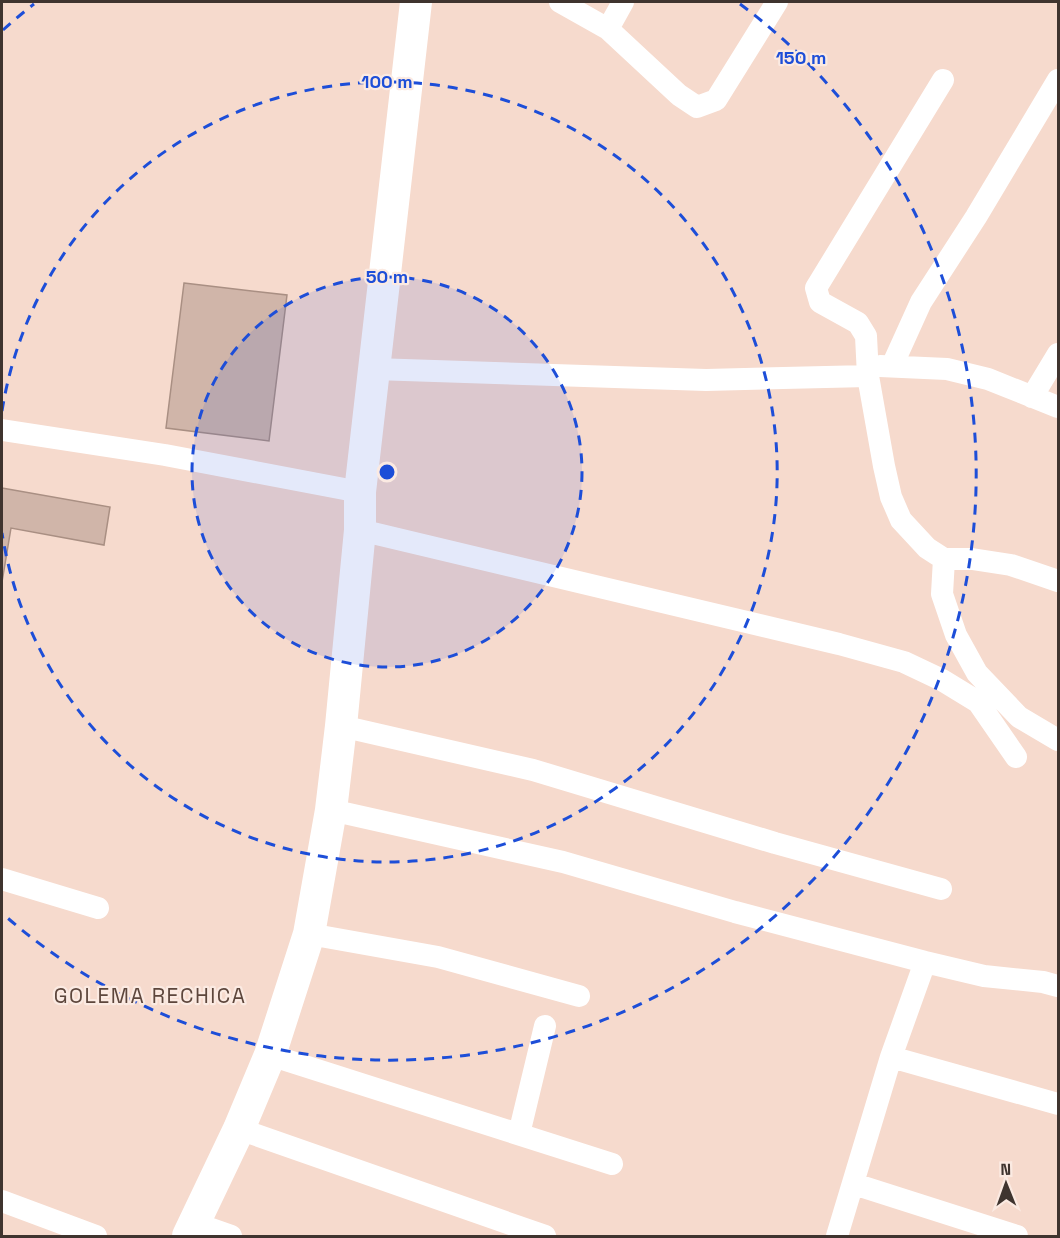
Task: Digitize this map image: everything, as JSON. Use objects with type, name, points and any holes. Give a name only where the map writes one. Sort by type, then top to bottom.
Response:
[{"type":"main road","points":[[191,1230],[239,1129],[270,1055],[309,934],[331,810],[341,726],[360,530],[360,492],[416,2]]},
{"type":"street","points":[[560,2],[608,29],[679,95],[697,107],[716,100],[777,2]]},
{"type":"street","points":[[608,29],[623,2]]},
{"type":"street","points":[[943,80],[816,288],[820,302],[858,323],[866,336],[867,370],[891,497],[901,520],[927,548],[944,559],[972,559],[1011,565],[1059,581]]},
{"type":"street","points":[[892,366],[921,302],[976,217],[1059,80]]},
{"type":"street","points":[[1032,396],[1059,354]]},
{"type":"street","points":[[374,369],[706,380],[867,370],[892,366],[947,369],[988,379],[1059,407]]},
{"type":"street","points":[[2,430],[165,455],[360,492]]},
{"type":"street","points":[[360,530],[839,644],[904,662],[978,702],[1016,757]]},
{"type":"street","points":[[944,559],[942,594],[956,635],[977,672],[1019,717],[1059,740]]},
{"type":"street","points":[[341,726],[533,770],[775,843],[941,889]]},
{"type":"street","points":[[331,810],[563,862],[735,912],[925,962],[984,976],[1043,982],[1059,986]]},
{"type":"street","points":[[2,882],[98,908]]},
{"type":"street","points":[[309,934],[438,957],[579,996]]},
{"type":"street","points":[[837,1236],[891,1057],[925,962]]},
{"type":"street","points":[[519,1134],[545,1026]]},
{"type":"street","points":[[270,1055],[612,1164]]},
{"type":"street","points":[[891,1057],[1059,1104]]},
{"type":"street","points":[[239,1129],[545,1236]]},
{"type":"street","points":[[854,1184],[1017,1236]]},
{"type":"street","points":[[2,1201],[96,1236]]},
{"type":"street","points":[[191,1230],[231,1236]]},
{"type":"building","points":[[184,283],[287,295],[269,441],[166,428]]},
{"type":"building","points":[[2,488],[110,507],[104,545],[11,528],[2,582]]},
{"type":"district","name":"GOLEMA RECHICA","points":[[150,995]]}]
